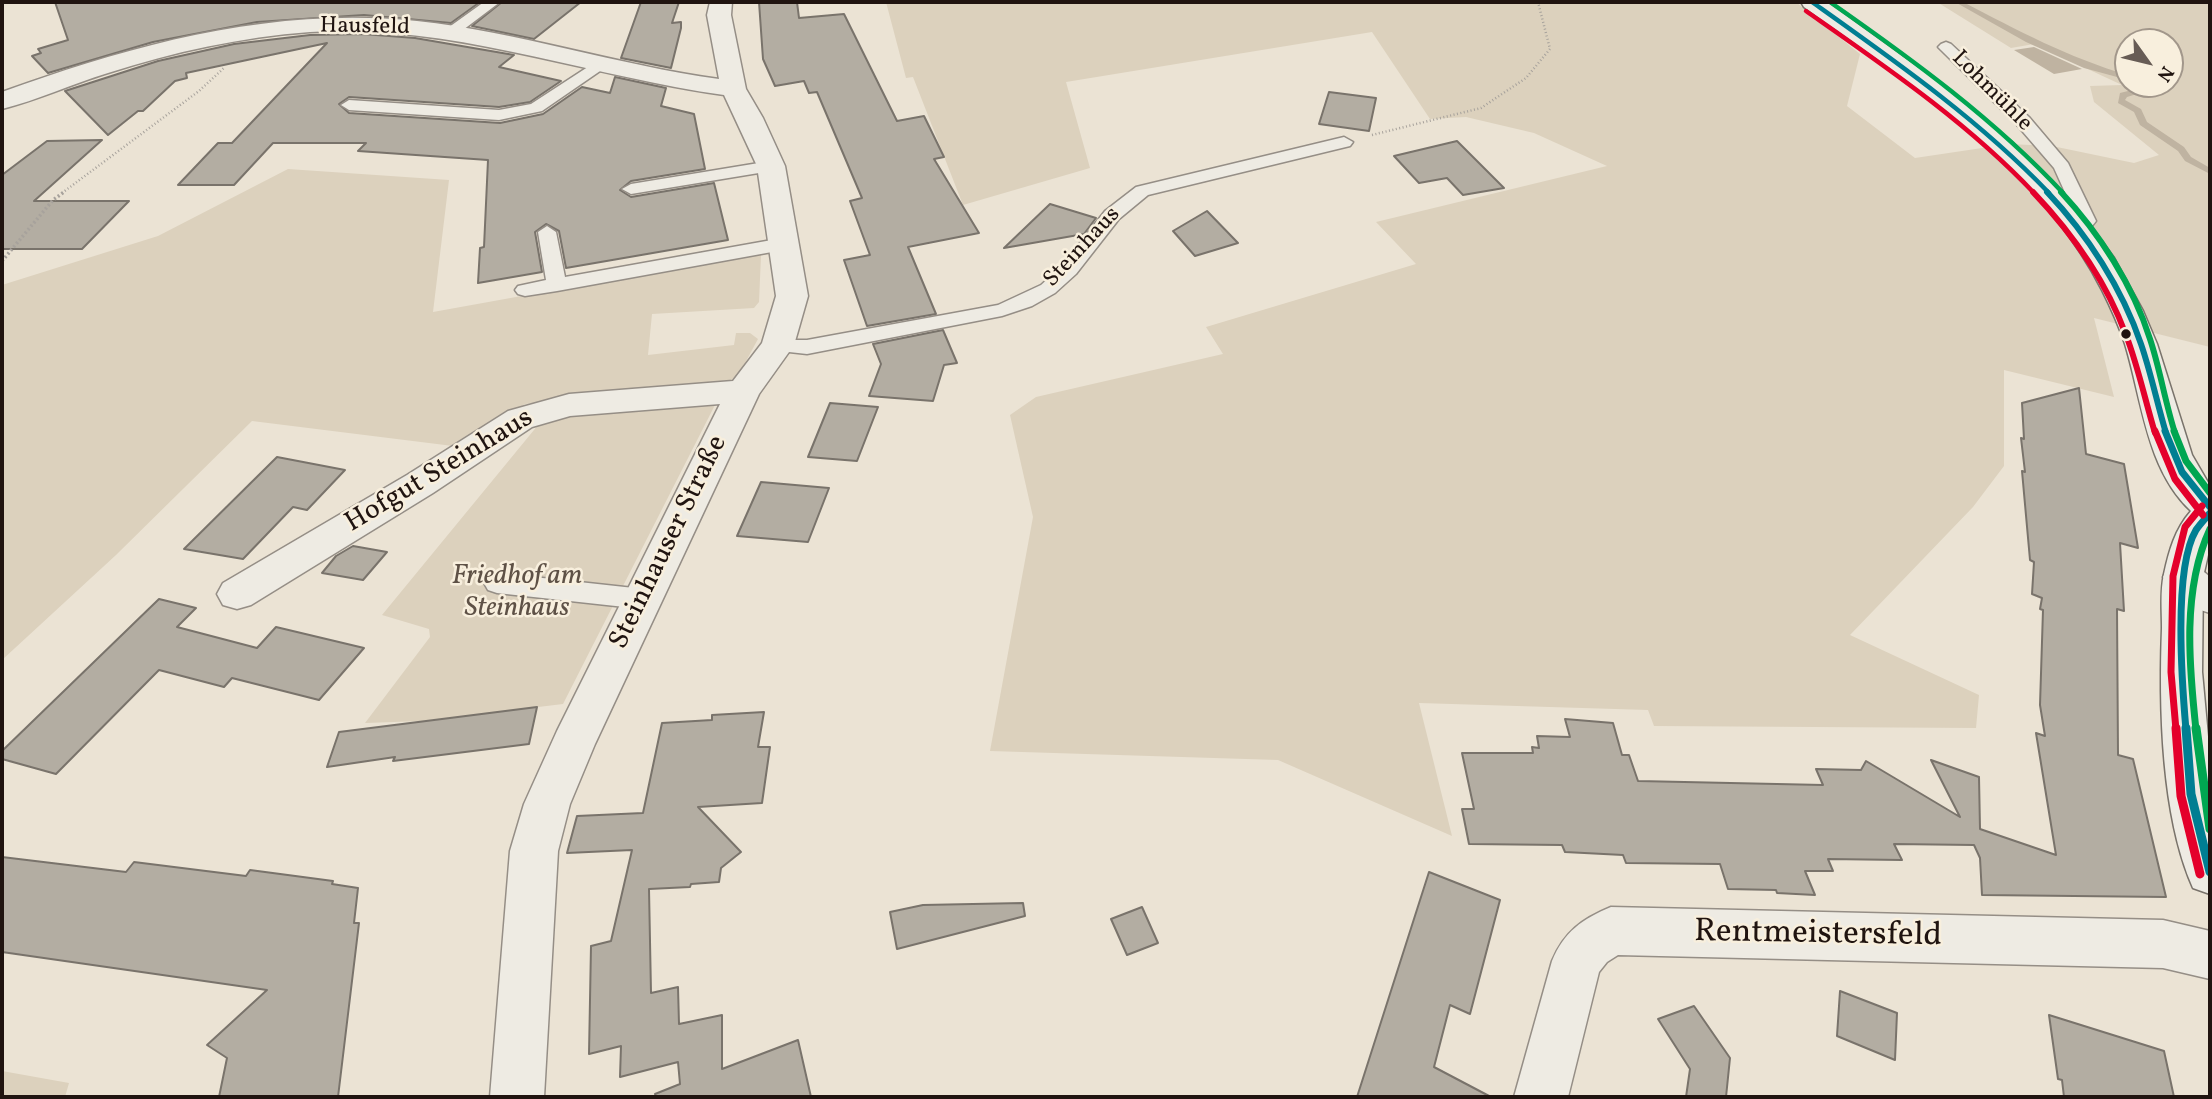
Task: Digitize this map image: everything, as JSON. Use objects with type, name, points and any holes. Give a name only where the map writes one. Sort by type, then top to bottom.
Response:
[{"type":"street","name":"Steinhauser Straße","points":[[517,1097],[534,851],[547,804],[743,391],[778,345],[792,296],[771,166],[750,118],[733,89],[719,15],[720,2]]},
{"type":"street","name":"Lohmühle","points":[[1812,2],[1982,126],[2042,185],[2077,228]]},
{"type":"street","name":"Hausfeld","points":[[2,102],[72,76],[138,56],[261,32],[376,25],[450,33],[597,66],[688,84],[733,89]]},
{"type":"street","points":[[2077,228],[2100,260],[2141,343],[2153,391],[2180,467],[2194,492],[2210,507]]},
{"type":"street","name":"Hofgut Steinhaus","points":[[237,594],[420,484],[520,419],[569,405],[743,391]]},
{"type":"street","points":[[2210,513],[2195,531],[2197,587],[2181,672],[2191,794],[2210,872]]},
{"type":"street","name":"Rentmeistersfeld","points":[[1541,1097],[1577,961],[1589,945],[1611,931],[2163,944],[2210,955]]},
{"type":"lane","points":[[450,33],[493,2]]},
{"type":"lane","name":"Lohmühle","points":[[1946,47],[2023,121],[2062,167],[2087,221],[2077,228]]},
{"type":"lane","points":[[349,105],[499,115],[536,108],[597,66]]},
{"type":"lane","name":"Steinhaus","points":[[778,345],[807,347],[1002,310],[1025,302],[1048,289],[1069,270],[1112,215],[1142,191],[1344,142]]},
{"type":"lane","points":[[631,189],[771,166]]},
{"type":"lane","points":[[547,232],[557,285]]},
{"type":"lane","points":[[525,290],[783,244]]},
{"type":"lane","points":[[497,583],[643,599]]},
{"type":"path","points":[[1344,142],[1481,108],[1526,78],[1550,49],[1538,2]]},
{"type":"path","points":[[2,261],[53,200],[200,91],[261,32]]},
{"type":"green space","points":[[886,2],[1796,2],[1860,54],[1847,106],[1915,158],[2009,144],[2052,146],[2134,163],[2159,155],[2094,102],[2090,86],[2114,85],[2114,98],[2184,98],[2184,28],[2114,28],[2114,81],[2034,44],[2011,48],[1937,2],[2210,2],[2210,347],[2094,318],[2114,397],[2004,370],[2004,466],[1973,507],[1850,635],[1979,695],[1976,728],[1654,726],[1648,710],[1419,703],[1452,836],[1278,760],[990,751],[1033,517],[1010,415],[1036,397],[1223,354],[1206,327],[1416,264],[1376,222],[1607,166],[1534,133],[1466,117],[1430,119],[1372,32],[1066,82],[1090,168],[963,205],[913,77],[906,78]]},
{"type":"green space","points":[[288,169],[449,180],[433,312],[754,254],[761,255],[759,302],[754,308],[652,314],[648,355],[734,345],[736,333],[750,333],[758,339],[738,376],[727,382],[525,404],[461,447],[252,421],[116,555],[2,660],[2,285],[158,236]]},
{"type":"green space","name":"Friedhof am Steinhaus","points":[[717,401],[563,704],[423,721],[365,723],[430,637],[429,629],[382,615],[543,419]]},
{"type":"green space","points":[[2,1071],[69,1083],[65,1097],[2,1097]]},
{"type":"shaded area","points":[[2034,47],[2082,69],[2054,74],[2014,50]]},
{"type":"building","points":[[55,2],[480,2],[451,23],[364,15],[257,22],[153,42],[48,73],[32,56],[41,53],[38,49],[68,40]]},
{"type":"building","points":[[502,2],[581,2],[534,39],[472,26]]},
{"type":"building","points":[[641,2],[679,2],[672,23],[681,22],[681,28],[671,68],[621,58]]},
{"type":"building","points":[[759,2],[797,2],[799,18],[844,14],[897,121],[924,116],[944,157],[934,159],[979,233],[908,247],[936,314],[867,326],[844,260],[870,255],[850,201],[862,198],[817,92],[809,93],[804,81],[775,86],[763,59]]},
{"type":"building","points":[[363,34],[415,38],[514,55],[499,67],[561,81],[530,102],[499,107],[349,97],[339,104],[349,113],[500,123],[543,114],[582,87],[610,93],[615,77],[666,88],[661,106],[694,114],[705,169],[631,181],[620,190],[631,197],[714,183],[728,240],[566,268],[559,231],[546,224],[535,232],[542,272],[478,283],[480,248],[484,247],[488,160],[358,151],[366,143],[273,143],[234,185],[178,185],[218,143],[232,143],[327,43],[186,73],[187,78],[175,81],[143,111],[138,111],[108,135],[65,91],[158,61],[234,44],[310,35]]},
{"type":"building","points":[[1329,92],[1376,98],[1369,131],[1319,124]]},
{"type":"building","points":[[102,140],[34,201],[129,201],[82,249],[2,249],[2,175],[47,141]]},
{"type":"building","points":[[1457,141],[1504,188],[1463,195],[1447,178],[1419,183],[1394,156]]},
{"type":"building","points":[[1050,204],[1096,218],[1084,234],[1004,248]]},
{"type":"building","points":[[1207,211],[1238,243],[1195,256],[1173,231]]},
{"type":"building","points":[[943,330],[957,363],[944,365],[933,401],[869,396],[881,364],[873,344]]},
{"type":"building","points":[[2079,388],[2086,454],[2124,464],[2138,548],[2120,543],[2124,611],[2117,609],[2118,755],[2133,759],[2166,897],[1982,895],[1980,858],[1974,845],[1894,844],[1902,860],[1828,859],[1833,871],[1805,871],[1815,895],[1777,893],[1776,890],[1728,889],[1720,864],[1626,863],[1623,855],[1565,852],[1562,845],[1469,844],[1462,809],[1474,809],[1462,753],[1533,753],[1532,747],[1539,748],[1537,736],[1570,737],[1565,719],[1613,723],[1622,755],[1629,755],[1638,781],[1823,785],[1816,769],[1861,770],[1866,761],[1960,817],[1931,760],[1979,777],[1980,829],[2056,855],[2036,733],[2045,736],[2040,705],[2043,610],[2040,609],[2042,598],[2032,594],[2034,562],[2030,560],[2022,471],[2025,472],[2021,438],[2024,439],[2022,403]]},
{"type":"building","points":[[830,403],[878,407],[857,461],[808,457]]},
{"type":"building","points":[[277,457],[345,470],[307,510],[293,507],[243,559],[184,549]]},
{"type":"building","points":[[761,482],[829,488],[808,542],[737,536]]},
{"type":"building","points":[[353,546],[387,552],[363,580],[322,573],[336,556]]},
{"type":"building","points":[[159,599],[196,608],[177,627],[257,648],[276,627],[364,648],[319,700],[232,678],[224,687],[159,670],[56,774],[2,759],[2,751]]},
{"type":"building","points":[[537,707],[529,744],[393,761],[395,757],[327,767],[339,732]]},
{"type":"building","points":[[764,712],[758,747],[770,747],[762,803],[698,807],[741,852],[721,868],[719,882],[649,889],[651,993],[678,987],[679,1024],[722,1015],[722,1069],[798,1040],[811,1097],[656,1097],[655,1094],[680,1084],[678,1062],[620,1077],[621,1046],[589,1054],[591,946],[611,941],[632,850],[567,853],[577,816],[643,813],[662,723],[712,720],[712,715]]},
{"type":"building","points":[[2,857],[126,872],[134,862],[246,876],[250,870],[333,881],[332,884],[358,888],[354,923],[359,923],[338,1097],[219,1097],[227,1058],[207,1045],[267,990],[2,952]]},
{"type":"building","points":[[1429,872],[1500,900],[1470,1014],[1450,1005],[1434,1067],[1491,1097],[1357,1097]]},
{"type":"building","points":[[1023,903],[1025,916],[897,949],[890,912],[923,905]]},
{"type":"building","points":[[1142,907],[1158,943],[1127,955],[1111,919]]},
{"type":"building","points":[[1840,991],[1897,1013],[1895,1060],[1837,1036]]},
{"type":"building","points":[[1694,1006],[1730,1058],[1726,1097],[1686,1097],[1690,1069],[1658,1019]]},
{"type":"building","points":[[2049,1015],[2164,1051],[2174,1097],[2064,1097],[2062,1080],[2058,1079]]},
{"type":"waterway","points":[[1958,2],[2029,40],[2087,66],[2114,74]]},
{"type":"waterway","points":[[2122,98],[2121,101],[2138,111],[2143,123],[2181,149],[2188,159],[2210,171]]},
{"type":"transit line","points":[[1812,2],[1897,62],[1980,127],[2019,162],[2055,200],[2088,241],[2115,286],[2141,344],[2165,431],[2182,472],[2210,507]]},
{"type":"transit line","points":[[1830,2],[1914,62],[1996,127],[2035,163],[2070,201],[2101,242],[2128,287],[2151,341],[2178,442],[2186,461],[2210,493]]},
{"type":"transit line","points":[[1806,11],[1973,135],[2012,170],[2048,208],[2080,248],[2121,321],[2165,460],[2187,498],[2203,515]]},
{"type":"transit line","points":[[2200,874],[2181,796],[2171,672],[2173,576],[2185,527],[2202,506]]},
{"type":"transit line","points":[[2210,513],[2195,531],[2183,577],[2181,672],[2191,794],[2210,872]]},
{"type":"transit line","points":[[2210,529],[2199,552],[2193,586],[2191,628],[2195,721],[2210,829]]}]
